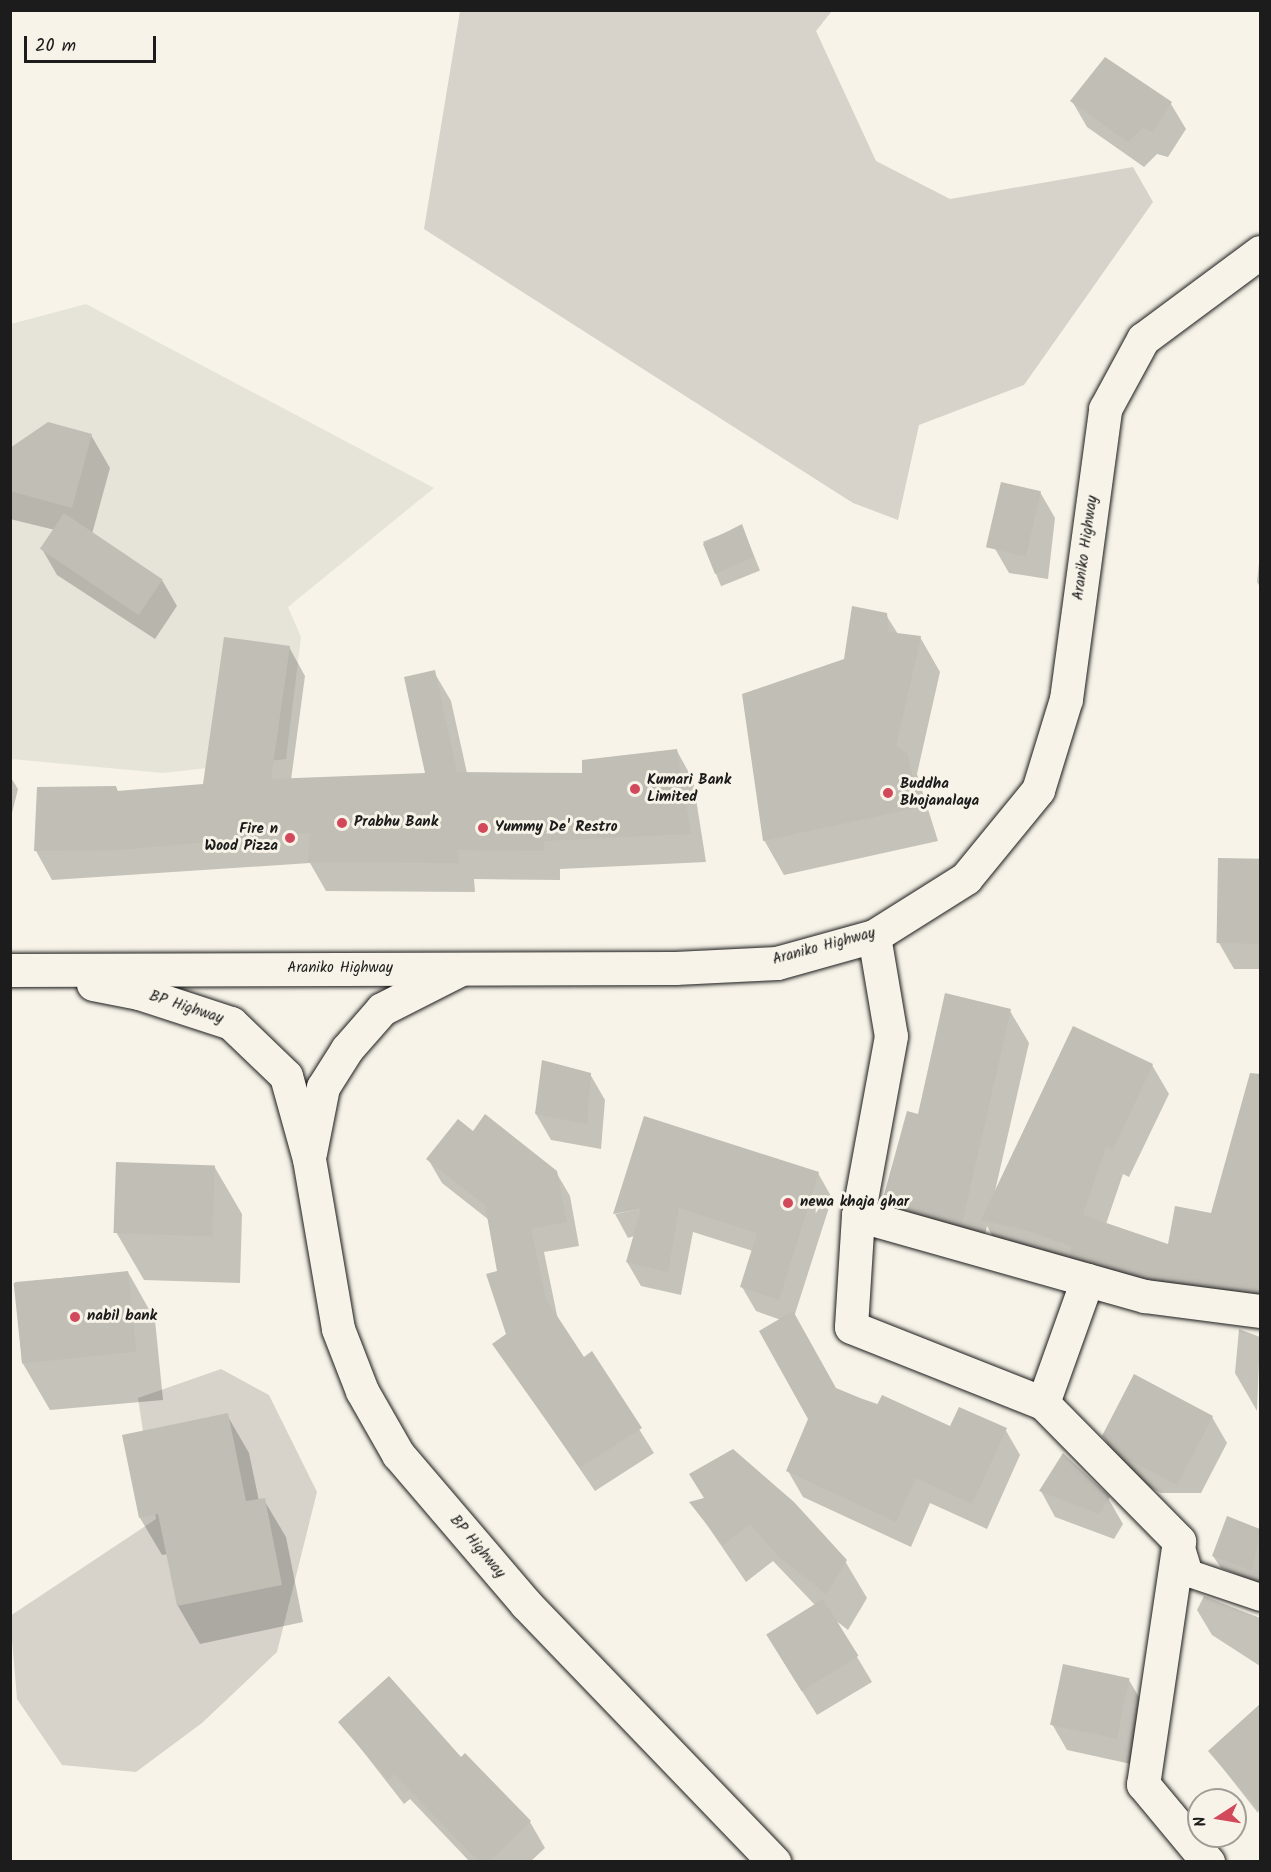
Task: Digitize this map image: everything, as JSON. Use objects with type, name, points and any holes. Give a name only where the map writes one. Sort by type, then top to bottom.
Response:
[{"type":"main road","name":"Araniko Highway","points":[[13,970],[461,969],[777,963],[874,936],[966,878],[1038,790],[1066,699],[1105,409],[1143,339],[1260,252]]},
{"type":"main road","points":[[874,936],[891,1036],[858,1215],[851,1327],[1043,1403],[1179,1540],[1143,1784],[1208,1862]]},
{"type":"main road","name":"BP Highway","points":[[309,1159],[323,1087],[347,1049],[382,1009],[461,969]]},
{"type":"main road","name":"BP Highway","points":[[13,970],[139,993],[231,1023],[286,1076],[309,1159],[338,1329],[362,1391],[398,1454],[526,1604],[774,1862]]},
{"type":"main road","points":[[858,1215],[1144,1296],[1260,1311]]},
{"type":"main road","points":[[1043,1403],[1087,1280]]},
{"type":"lane","points":[[1179,1540],[1189,1573],[1260,1597]]},
{"type":"shaded area","points":[[460,11],[832,11],[816,31],[876,161],[950,199],[1133,167],[1153,202],[1024,385],[919,425],[898,520],[853,503],[424,229]]},
{"type":"shaded area","points":[[86,304],[434,488],[288,607],[301,637],[286,759],[163,773],[11,759],[11,324]]},
{"type":"shaded area","points":[[221,1369],[269,1395],[317,1492],[277,1652],[202,1723],[136,1772],[62,1765],[17,1699],[10,1616],[156,1519],[138,1398]]},
{"type":"building","points":[[1105,57],[1172,102],[1153,132],[1142,128],[1128,142],[1070,101]]},
{"type":"building","points":[[48,422],[92,434],[72,508],[10,491],[10,448]]},
{"type":"building","points":[[1001,482],[1041,491],[1026,557],[986,547]]},
{"type":"building","points":[[64,513],[163,580],[139,615],[40,549]]},
{"type":"building","points":[[742,524],[754,557],[715,574],[703,544]]},
{"type":"building","points":[[852,606],[887,613],[889,632],[921,636],[896,746],[907,753],[920,807],[763,841],[742,694],[844,659]]},
{"type":"building","points":[[224,637],[290,646],[271,779],[425,773],[404,677],[435,670],[457,772],[582,773],[582,760],[677,749],[691,834],[544,841],[544,851],[458,850],[459,863],[308,862],[310,833],[119,850],[34,851],[37,787],[116,786],[117,791],[203,784]]},
{"type":"building","points":[[1218,858],[1260,859],[1259,944],[1217,943]]},
{"type":"building","points":[[945,993],[1011,1009],[962,1224],[882,1202],[907,1111],[918,1114]]},
{"type":"building","points":[[1073,1026],[1153,1064],[1113,1150],[1106,1147],[1083,1215],[1168,1244],[1175,1206],[1211,1213],[1250,1073],[1260,1074],[1260,1292],[1136,1274],[1070,1255],[1071,1246],[1025,1230],[981,1220]]},
{"type":"building","points":[[542,1060],[591,1073],[587,1124],[535,1114]]},
{"type":"building","points":[[485,1114],[557,1171],[567,1222],[531,1229],[546,1299],[584,1357],[592,1351],[642,1428],[580,1468],[492,1344],[506,1334],[486,1274],[497,1271],[485,1205],[426,1159],[458,1119],[473,1131]]},
{"type":"building","points":[[644,1116],[819,1172],[779,1300],[740,1287],[757,1233],[679,1208],[668,1272],[626,1262],[641,1209],[613,1214]]},
{"type":"building","points":[[116,1162],[215,1165],[212,1236],[114,1233]]},
{"type":"building","name":"nabil bank","points":[[128,1271],[136,1352],[22,1364],[14,1283]]},
{"type":"building","points":[[793,1311],[836,1388],[877,1405],[882,1395],[950,1426],[959,1407],[1007,1428],[972,1504],[916,1478],[896,1522],[786,1471],[808,1419],[759,1331]]},
{"type":"building","points":[[1134,1374],[1213,1416],[1177,1485],[1132,1461],[1130,1464],[1102,1436]]},
{"type":"building","points":[[228,1413],[246,1501],[265,1498],[282,1585],[177,1606],[158,1514],[139,1518],[122,1435]]},
{"type":"building","points":[[733,1449],[794,1502],[847,1560],[826,1594],[779,1557],[750,1524],[723,1545],[689,1502],[704,1498],[689,1474]]},
{"type":"building","points":[[1063,1453],[1110,1497],[1099,1514],[1039,1491]]},
{"type":"building","points":[[1227,1516],[1260,1529],[1252,1571],[1212,1556]]},
{"type":"building","points":[[823,1599],[859,1656],[802,1691],[766,1635]]},
{"type":"building","points":[[1063,1664],[1130,1678],[1117,1739],[1050,1725]]},
{"type":"building","points":[[389,1676],[461,1757],[465,1753],[531,1821],[489,1862],[479,1862],[394,1774],[388,1780],[338,1722]]},
{"type":"building","points":[[1260,1704],[1260,1811],[1247,1796],[1247,1788],[1240,1788],[1208,1751]]},
{"type":"place","name":"Kumari Bank Limited","points":[[635,789]]},
{"type":"place","name":"Buddha Bhojanalaya","points":[[888,793]]},
{"type":"place","name":"Prabhu Bank","points":[[342,823]]},
{"type":"place","name":"Yummy De' Restro","points":[[483,828]]},
{"type":"place","name":"Fire n Wood Pizza","points":[[290,838]]},
{"type":"place","name":"newa khaja ghar","points":[[788,1203]]},
{"type":"place","name":"nabil bank","points":[[75,1317]]}]
